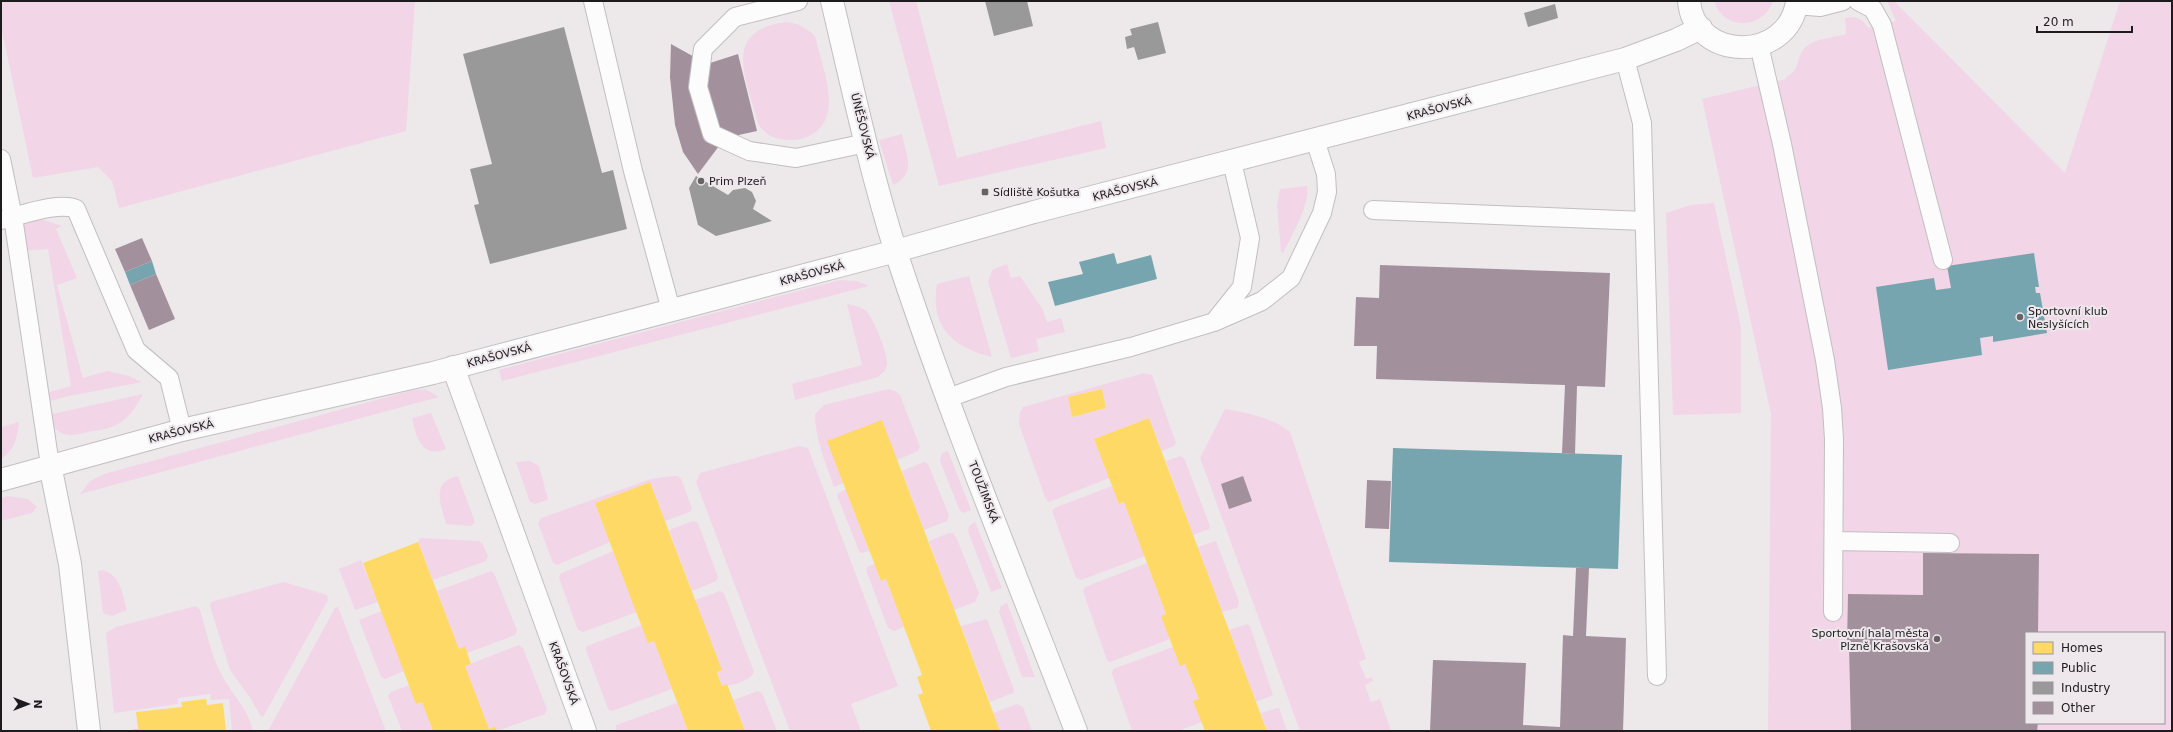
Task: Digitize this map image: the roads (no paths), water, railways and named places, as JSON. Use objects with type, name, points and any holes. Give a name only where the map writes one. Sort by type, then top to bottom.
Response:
[{"type":"street","name":"ÚNĚŠOVSKÁ","points":[[832,1],[866,143],[896,251]]},
{"type":"street","points":[[1689,1],[1694,17],[1701,28],[1716,40],[1734,47],[1759,46],[1779,34],[1792,16],[1796,3]]},
{"type":"street","name":"KRAŠOVSKÁ","points":[[1,480],[50,465],[182,430],[453,367],[896,251],[1034,212],[1232,162],[1625,59],[1676,40],[1701,28]]},
{"type":"street","name":"TOUŽIMSKÁ","points":[[896,251],[948,398],[1076,731]]},
{"type":"street","name":"KRAŠOVSKÁ","points":[[453,367],[586,731]]},
{"type":"street","points":[[50,465],[70,564],[89,731]]},
{"type":"lane","points":[[593,1],[633,171],[671,310]]},
{"type":"lane","points":[[798,1],[735,18],[703,49],[698,88],[712,134],[749,151],[796,158],[866,143]]},
{"type":"lane","points":[[1796,3],[1820,6],[1843,1]]},
{"type":"lane","points":[[1858,1],[1873,9],[1882,25],[1943,260]]},
{"type":"lane","points":[[1759,46],[1782,144],[1828,377],[1834,431],[1833,612]]},
{"type":"lane","points":[[1625,59],[1642,123],[1657,676]]},
{"type":"lane","points":[[948,398],[1006,377],[1130,347],[1214,322],[1262,301],[1291,278],[1322,213],[1327,192],[1326,174],[1315,140]]},
{"type":"lane","points":[[1,159],[7,219],[50,465]]},
{"type":"lane","points":[[1214,322],[1242,287],[1250,238],[1232,162]]},
{"type":"lane","points":[[7,219],[57,207],[69,206],[76,209],[136,350],[168,378],[182,430]]},
{"type":"lane","points":[[1373,210],[1644,221]]},
{"type":"lane","points":[[1834,541],[1950,543]]},
{"type":"place","name":"Prim Plzeň","points":[[701,181]]},
{"type":"place","name":"Sídliště Košutka","points":[[985,192]]},
{"type":"place","name":"Sportovní klub Neslyšících","points":[[2020,317]]},
{"type":"place","name":"Sportovní hala města Plzně Krašovská","points":[[1937,639]]}]
